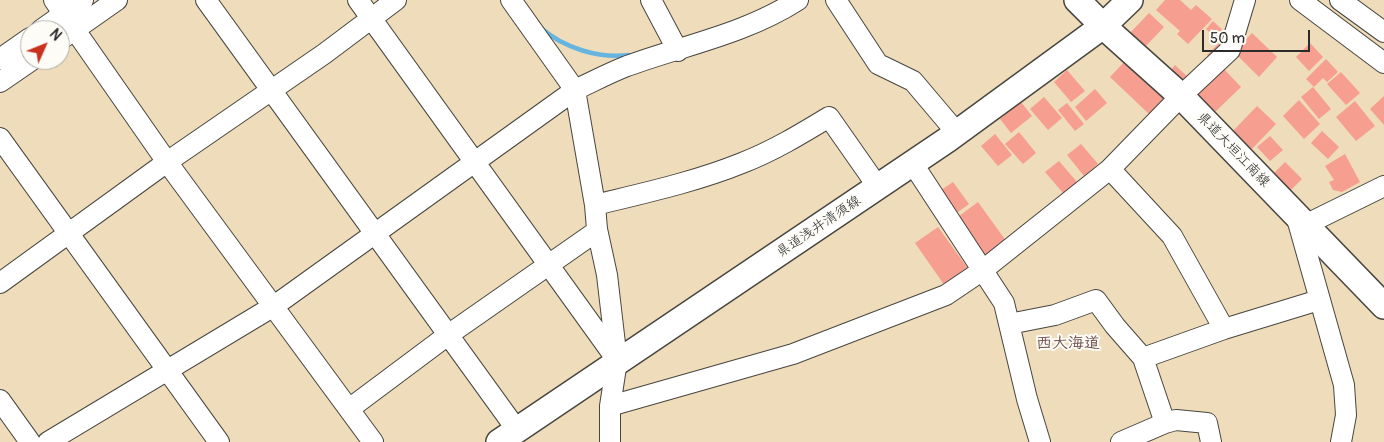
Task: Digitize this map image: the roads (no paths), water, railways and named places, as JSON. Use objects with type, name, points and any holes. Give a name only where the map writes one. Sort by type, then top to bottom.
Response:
[{"type":"main road","name":"県道大垣江南線","points":[[1077,0],[1102,26],[1181,96],[1384,306]]},
{"type":"main road","name":"県道浅井清須線","points":[[508,436],[617,360],[957,133],[1102,26],[1130,0]]},
{"type":"street","points":[[66,20],[83,0]]},
{"type":"street","points":[[67,20],[117,0]]},
{"type":"street","points":[[206,0],[448,335],[508,436]]},
{"type":"street","points":[[358,0],[547,266],[617,360]]},
{"type":"street","points":[[0,283],[396,0]]},
{"type":"street","points":[[510,0],[574,90],[595,205],[597,230],[607,276],[617,360],[610,406],[610,442]]},
{"type":"street","points":[[651,0],[678,51]]},
{"type":"street","points":[[48,442],[274,306],[574,90],[626,66],[729,34],[774,6],[798,0]]},
{"type":"street","points":[[836,0],[878,64],[914,81],[957,133]]},
{"type":"street","points":[[610,406],[793,354],[946,295],[983,270],[1110,169],[1181,96],[1230,50],[1245,0]]},
{"type":"street","points":[[1300,0],[1384,63]]},
{"type":"street","points":[[1340,0],[1384,32]]},
{"type":"street","points":[[70,28],[373,442]]},
{"type":"street","points":[[0,59],[20,45]]},
{"type":"street","points":[[0,82],[20,68]]},
{"type":"street","points":[[595,205],[654,191],[742,164],[785,144],[829,117],[878,187]]},
{"type":"street","points":[[0,138],[67,234],[169,370],[219,442]]},
{"type":"street","points":[[912,164],[1004,303],[1027,399],[1040,442]]},
{"type":"street","points":[[1110,169],[1172,236],[1189,263],[1224,329]]},
{"type":"street","points":[[1341,442],[1346,415],[1344,385],[1318,300],[1300,220],[1384,186]]},
{"type":"street","points":[[349,410],[448,335],[597,230]]},
{"type":"street","points":[[1009,324],[1055,315],[1096,300],[1142,358],[1165,423]]},
{"type":"street","points":[[1142,358],[1224,329],[1318,300]]},
{"type":"street","points":[[0,400],[30,442]]},
{"type":"street","points":[[1121,442],[1176,420],[1207,423],[1211,442]]},
{"type":"waterway","points":[[541,28],[560,41],[582,51],[606,55],[629,55]]},
{"type":"district","name":"西大海道","points":[[1068,344]]}]
